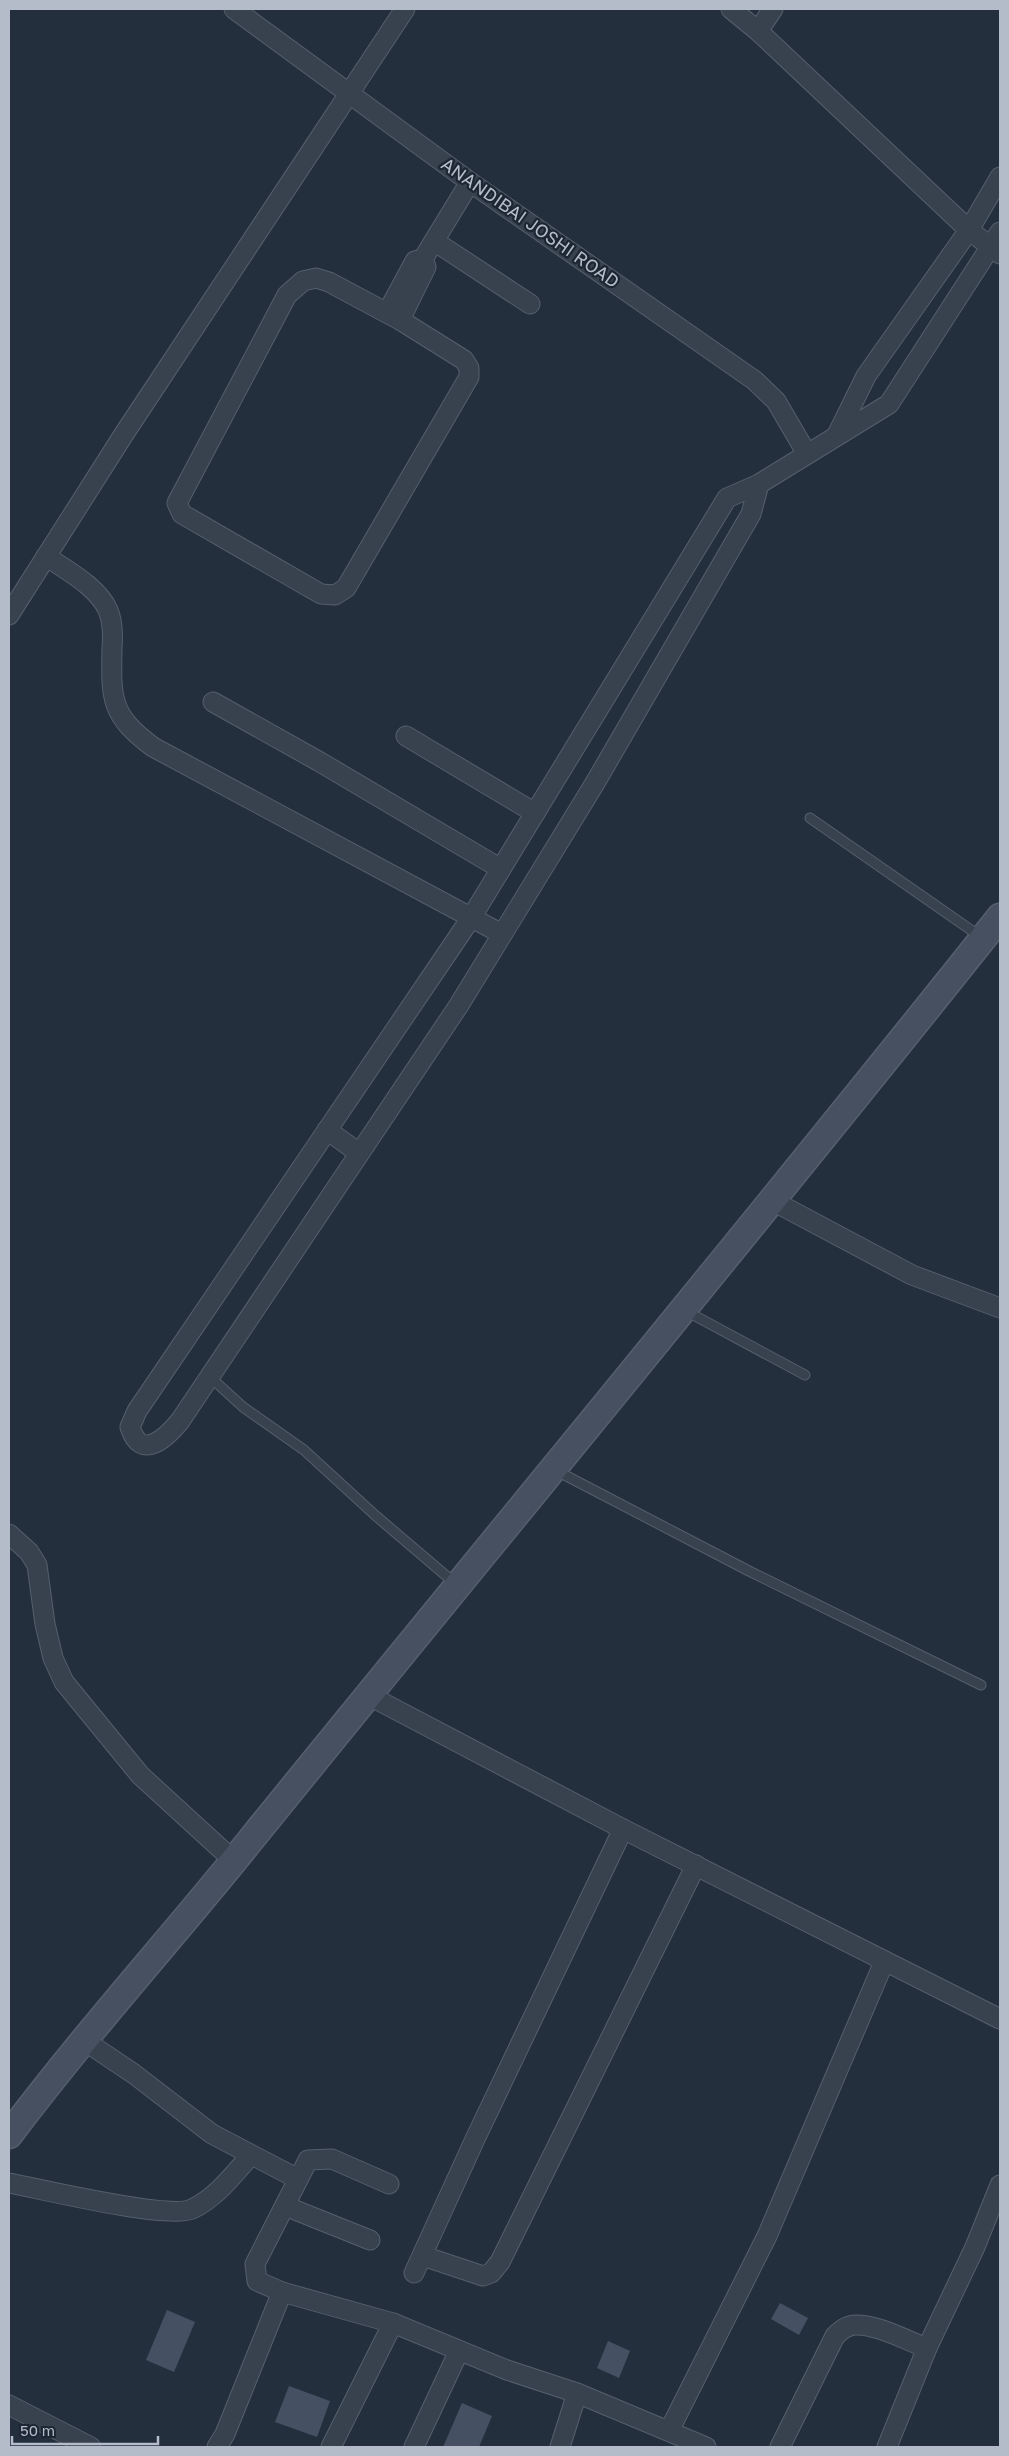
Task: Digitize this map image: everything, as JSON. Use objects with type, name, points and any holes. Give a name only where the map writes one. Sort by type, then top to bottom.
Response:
[{"type":"street","name":"ANANDIBAI JOSHI ROAD","points":[[234,9],[470,182],[754,380],[776,401],[807,454]]},
{"type":"street","points":[[9,614],[405,9]]},
{"type":"street","points":[[731,9],[758,31],[969,230],[997,245],[889,404],[837,434],[759,484],[726,498],[471,918],[137,1411],[130,1428],[133,1436],[149,1446],[157,1444],[169,1435],[459,1005],[595,783],[751,514],[759,484]]},
{"type":"street","points":[[758,31],[773,9]]},
{"type":"street","points":[[837,434],[866,376],[969,230],[1000,177]]},
{"type":"street","points":[[393,317],[421,262],[470,182]]},
{"type":"street","points":[[434,241],[530,304]]},
{"type":"street","points":[[316,278],[329,282],[393,317],[464,360],[469,368],[469,377],[346,588],[335,595],[321,594],[182,514],[177,503],[287,295],[303,281],[316,278]]},
{"type":"street","points":[[46,556],[99,596],[108,611],[113,631],[111,686],[118,713],[136,734],[153,747],[502,934]]},
{"type":"street","points":[[213,702],[320,762],[501,869]]},
{"type":"street","points":[[406,736],[535,813]]},
{"type":"street","points":[[9,2135],[773,1201],[1000,917]]},
{"type":"street","points":[[327,1130],[359,1153]]},
{"type":"street","points":[[773,1201],[912,1275],[1000,1308]]},
{"type":"street","points":[[9,1534],[29,1552],[37,1565],[45,1624],[53,1658],[64,1682],[140,1775],[234,1861]]},
{"type":"street","points":[[368,1695],[623,1829],[1000,2020]]},
{"type":"street","points":[[414,2273],[476,2137],[623,1829]]},
{"type":"street","points":[[422,2256],[483,2276],[492,2273],[500,2262],[696,1865]]},
{"type":"street","points":[[669,2431],[767,2236],[884,1962]]},
{"type":"street","points":[[85,2041],[134,2074],[212,2134],[298,2179]]},
{"type":"street","points":[[9,2183],[149,2210],[176,2212],[191,2210],[213,2196],[251,2155]]},
{"type":"street","points":[[389,2184],[332,2159],[319,2158],[308,2160],[255,2264],[258,2281],[282,2292],[393,2323],[459,2351],[577,2393],[706,2447]]},
{"type":"street","points":[[887,2447],[927,2348],[975,2247],[1000,2185]]},
{"type":"street","points":[[285,2206],[370,2240]]},
{"type":"street","points":[[216,2447],[225,2434],[282,2292]]},
{"type":"street","points":[[331,2447],[393,2323]]},
{"type":"street","points":[[780,2447],[835,2336],[845,2328],[855,2325],[871,2327],[927,2348]]},
{"type":"street","points":[[414,2447],[459,2351]]},
{"type":"street","points":[[560,2447],[577,2393]]},
{"type":"street","points":[[9,2405],[71,2442],[91,2447]]},
{"type":"lane","points":[[810,818],[984,938]]},
{"type":"lane","points":[[684,1310],[805,1375]]},
{"type":"lane","points":[[209,1376],[243,1407],[304,1450],[376,1516],[457,1585]]},
{"type":"lane","points":[[552,1469],[749,1570],[981,1684]]},
{"type":"building","points":[[780,2303],[808,2318],[799,2335],[771,2319]]},
{"type":"building","points":[[167,2310],[195,2322],[174,2372],[146,2360]]},
{"type":"building","points":[[608,2341],[630,2351],[619,2378],[597,2368]]},
{"type":"building","points":[[289,2386],[330,2401],[317,2437],[275,2422]]},
{"type":"building","points":[[462,2403],[492,2416],[479,2447],[443,2447]]}]
